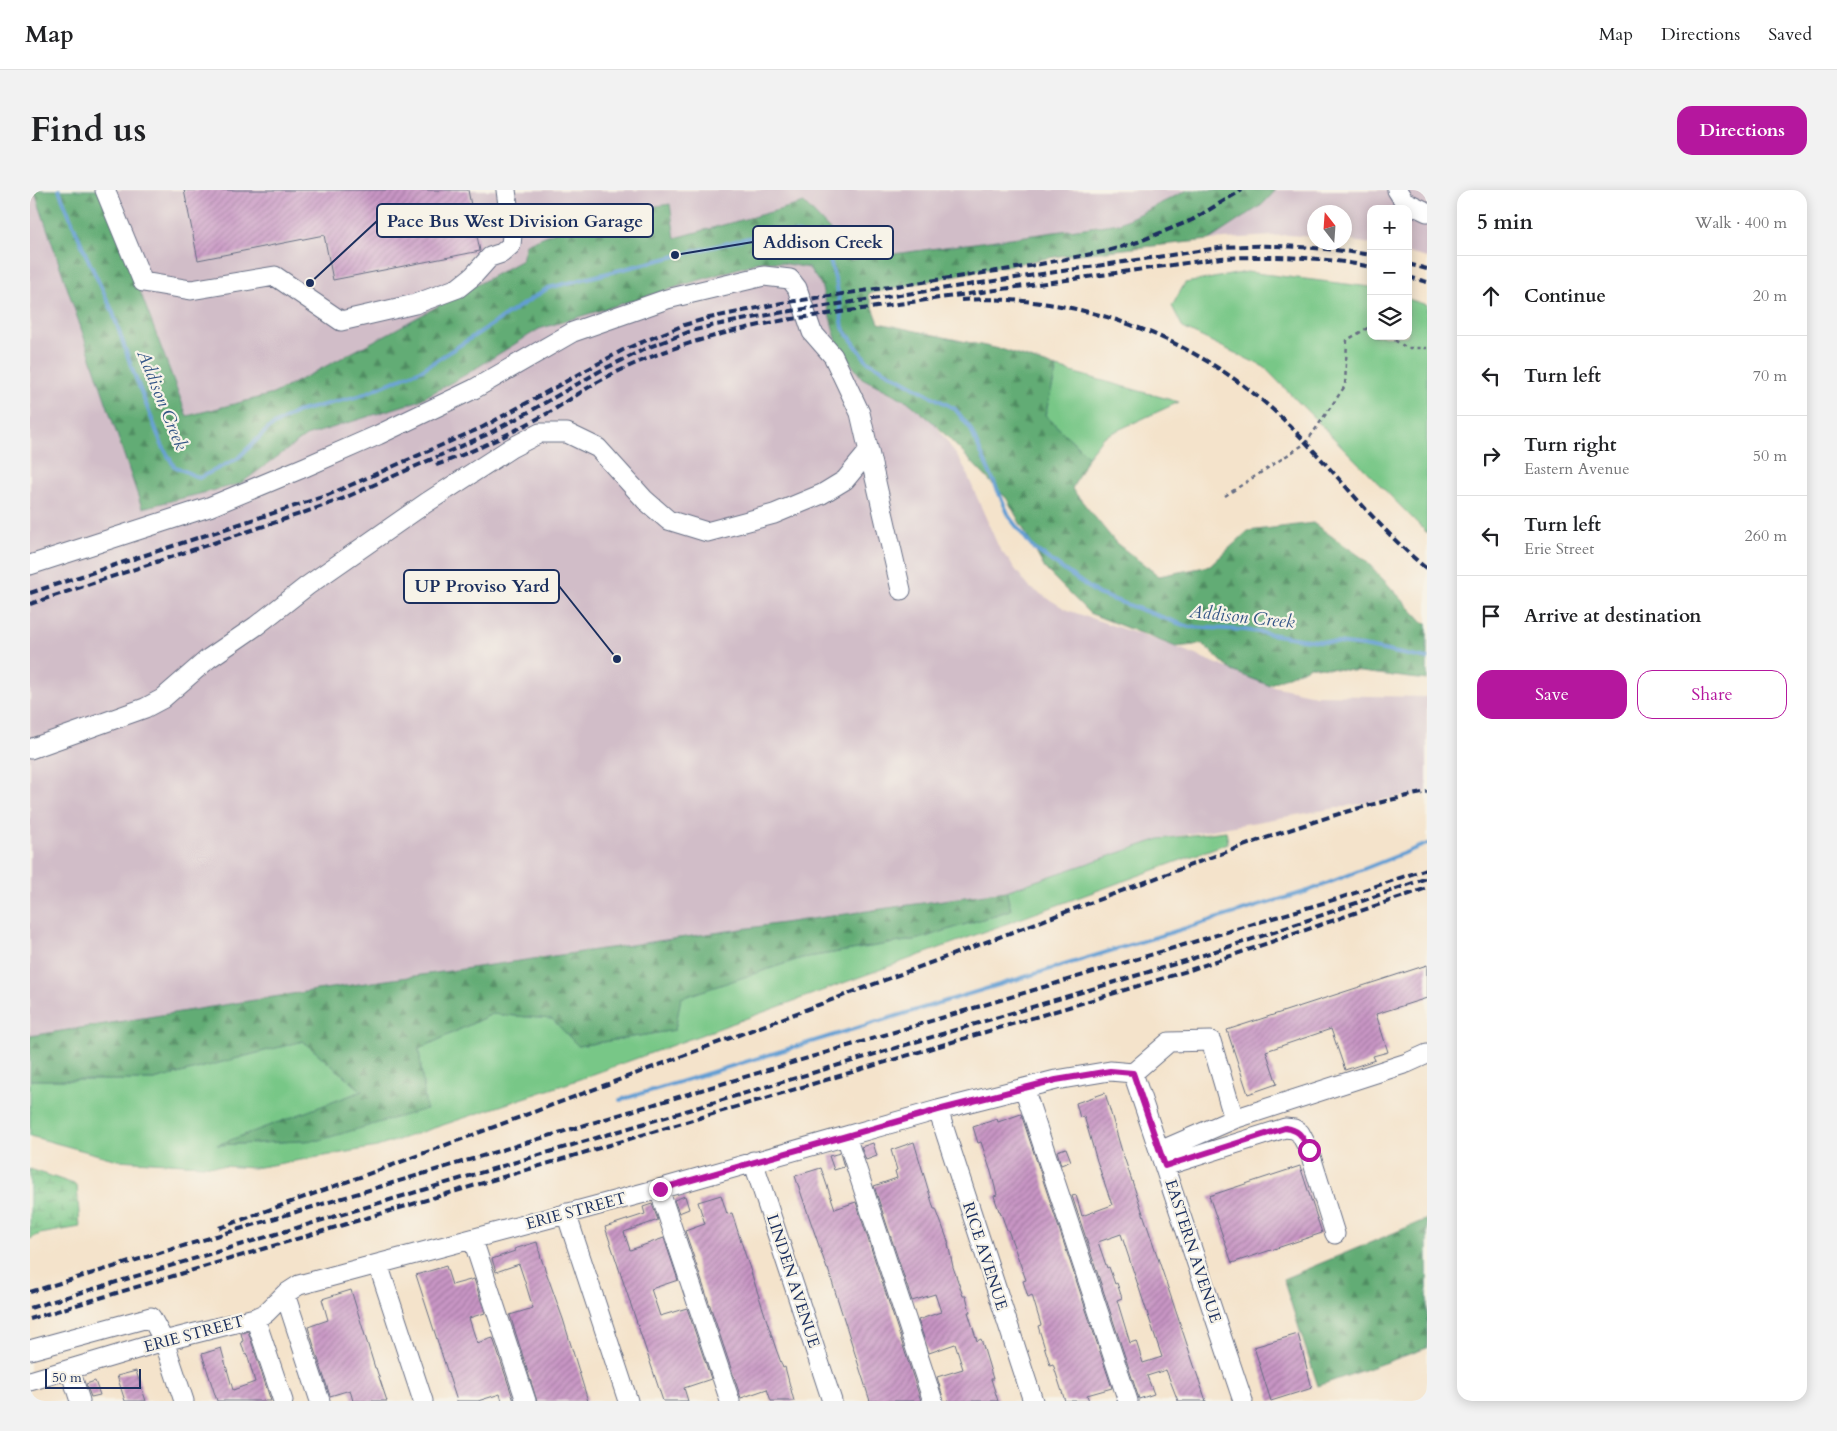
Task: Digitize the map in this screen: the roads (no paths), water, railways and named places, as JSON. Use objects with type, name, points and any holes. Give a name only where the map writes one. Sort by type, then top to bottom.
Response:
[{"type":"street","points":[[105,190],[142,282],[191,290],[275,276],[341,321],[416,304],[458,288],[473,276],[490,257],[502,253],[511,245],[512,235],[506,190]]},
{"type":"street","points":[[1397,190],[1404,202],[1427,212]]},
{"type":"street","points":[[30,565],[209,507],[305,467],[378,435],[474,389],[573,332],[667,299],[764,276],[790,280],[797,288],[812,332],[832,356],[860,413],[901,590]]},
{"type":"street","points":[[30,749],[145,708],[162,698],[208,659],[256,626],[307,586],[426,503],[511,448],[540,433],[567,433],[598,448],[645,500],[668,520],[707,532],[774,514],[822,494],[845,480],[869,451]]},
{"type":"street","points":[[1133,1073],[1148,1058],[1169,1042],[1211,1041],[1234,1119]]},
{"type":"street","points":[[1162,1158],[1234,1119],[1427,1054]]},
{"type":"street","name":"ERIE STREET","points":[[30,1381],[164,1341],[255,1318],[266,1314],[285,1294],[299,1285],[473,1240],[566,1213],[660,1189],[753,1161],[1024,1088],[1056,1080],[1110,1071],[1133,1073]]},
{"type":"street","name":"EASTERN AVENUE","points":[[1133,1073],[1242,1401]]},
{"type":"street","points":[[1024,1088],[1128,1401]]},
{"type":"street","name":"RICE AVENUE","points":[[938,1110],[1033,1401]]},
{"type":"street","points":[[1162,1158],[1285,1128],[1294,1129],[1300,1133],[1309,1150],[1335,1234]]},
{"type":"street","points":[[846,1136],[933,1401]]},
{"type":"street","name":"LINDEN AVENUE","points":[[753,1161],[832,1401]]},
{"type":"street","points":[[660,1189],[730,1401]]},
{"type":"street","points":[[566,1213],[628,1401]]},
{"type":"street","points":[[473,1240],[526,1401]]},
{"type":"street","points":[[378,1264],[423,1401]]},
{"type":"street","points":[[285,1294],[320,1401]]},
{"type":"street","points":[[30,1350],[151,1317],[164,1341],[184,1401]]},
{"type":"street","points":[[255,1318],[283,1401]]},
{"type":"street","points":[[70,1370],[80,1401]]},
{"type":"waterway","name":"Addison Creek","points":[[59,190],[86,255],[112,310],[131,366],[162,445],[174,466],[199,478],[237,459],[269,428],[296,412],[359,396],[423,369],[548,288],[756,236],[799,233],[828,253],[837,286],[843,328],[867,361],[955,409],[970,428],[1010,518],[1033,548],[1098,594],[1189,627],[1245,630],[1363,646],[1427,659]]},
{"type":"waterway","points":[[620,1100],[1308,891],[1427,844]]},
{"type":"railway","points":[[30,593],[328,495],[483,427],[623,350],[684,325],[782,303],[1030,266],[1107,251],[1138,242],[1192,220],[1242,190]]},
{"type":"railway","points":[[30,604],[342,499],[486,435],[600,371],[647,348],[691,331],[784,312],[1225,247],[1298,247],[1367,254]]},
{"type":"railway","points":[[436,465],[508,434],[550,412],[605,378],[648,358],[693,342],[785,320],[1221,258],[1296,258],[1367,266]]},
{"type":"railway","points":[[1412,265],[1427,269]]},
{"type":"railway","points":[[1412,278],[1427,282]]},
{"type":"railway","points":[[961,300],[1006,300],[1050,304],[1094,313],[1136,327],[1176,344],[1215,366],[1251,392],[1285,421],[1389,534],[1427,569]]},
{"type":"railway","points":[[219,1228],[382,1169],[1212,857],[1345,812],[1427,792]]},
{"type":"railway","points":[[30,1292],[1343,897],[1427,869]]},
{"type":"railway","points":[[30,1308],[1185,961],[1427,878]]},
{"type":"railway","points":[[30,1319],[1187,971],[1427,888]]},
{"type":"place","name":"Addison Creek","points":[[675,255]]},
{"type":"place","name":"Pace Bus West Division Garage","points":[[310,283]]},
{"type":"place","name":"UP Proviso Yard","points":[[617,659]]}]
